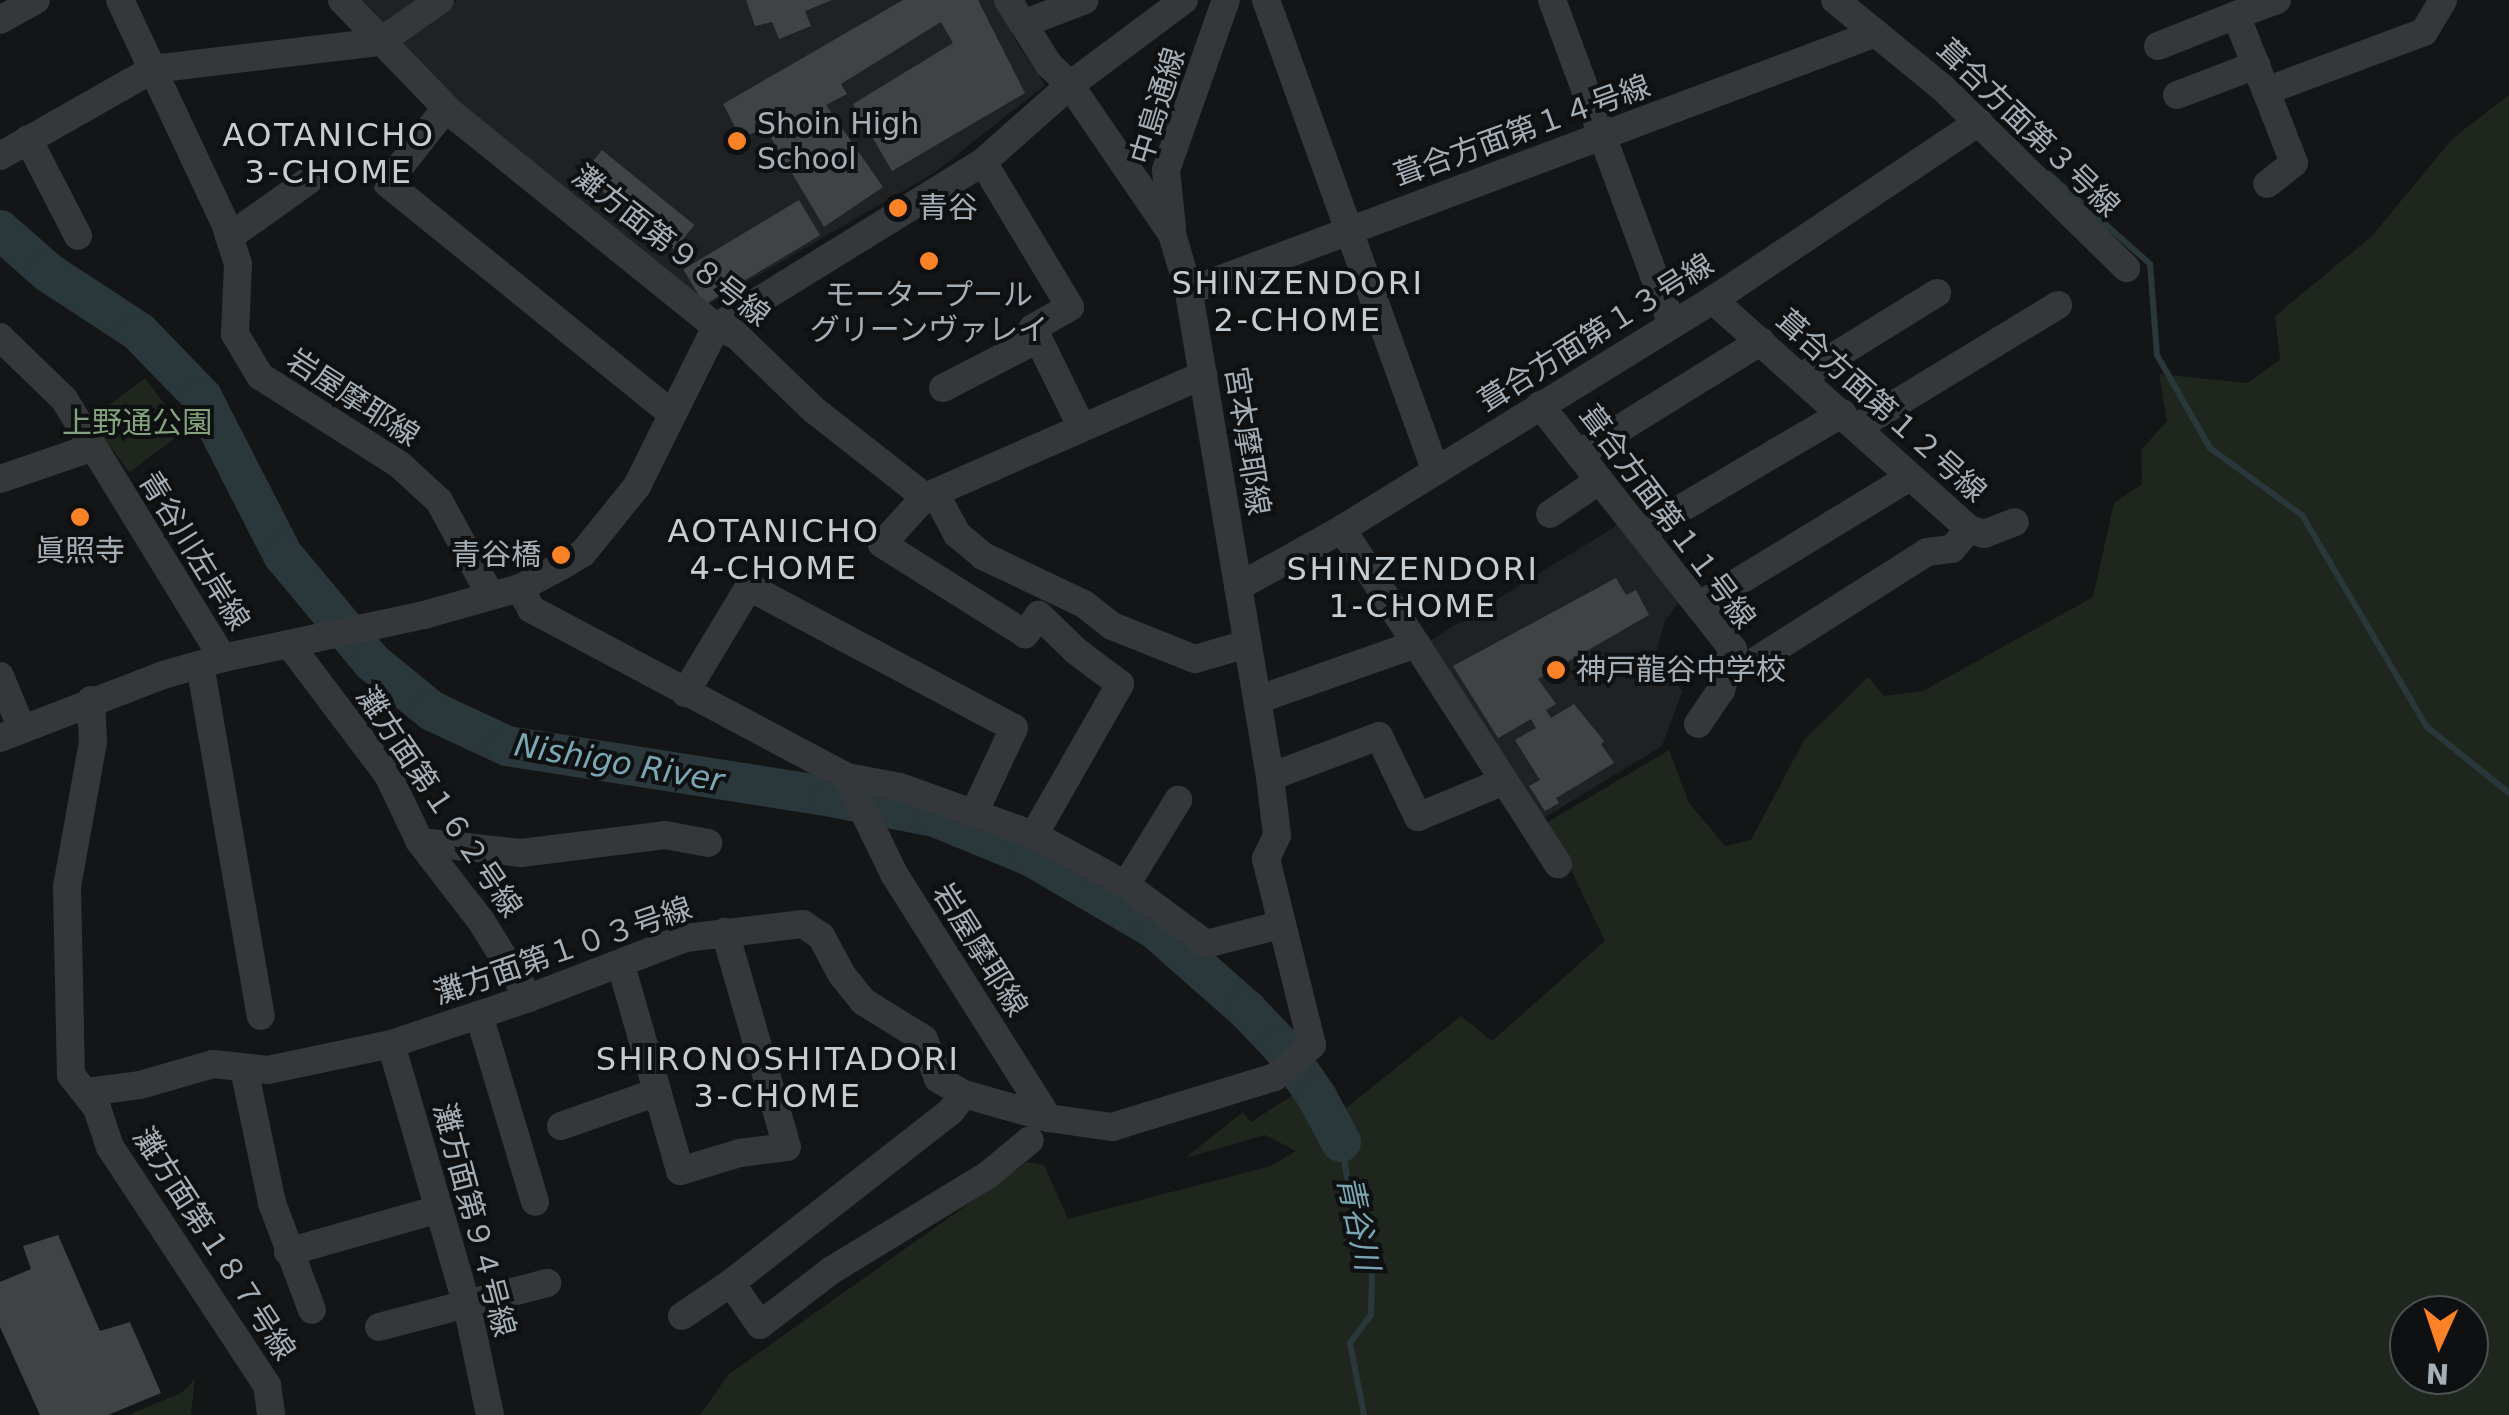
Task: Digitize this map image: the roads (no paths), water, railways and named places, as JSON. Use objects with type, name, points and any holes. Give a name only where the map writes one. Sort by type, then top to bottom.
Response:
[{"type":"street","points":[[0,20],[36,0]]},
{"type":"street","name":"岩屋摩耶線","points":[[120,0],[230,237],[238,264],[235,334],[260,376],[400,466],[439,501],[491,596]]},
{"type":"street","name":"灘方面第９８号線","points":[[342,0],[446,108],[716,328],[736,335],[814,410],[930,495],[957,534],[983,556],[1084,604],[1112,626],[1195,659],[1247,644]]},
{"type":"street","points":[[0,156],[153,69],[380,42],[440,0]]},
{"type":"street","points":[[1016,12],[1085,0]]},
{"type":"street","points":[[0,676],[11,734],[92,700],[520,588],[582,552],[617,514],[642,477],[670,412],[716,328],[983,162],[1070,85],[1184,0]]},
{"type":"street","name":"中島通線","points":[[1172,234],[1166,170],[1226,0]]},
{"type":"street","points":[[1266,0],[1435,470]]},
{"type":"street","points":[[1552,0],[1672,324]]},
{"type":"street","name":"葺合方面第３号線","points":[[1836,0],[1980,122],[2126,268]]},
{"type":"street","points":[[2158,46],[2277,0]]},
{"type":"street","points":[[2177,96],[2261,78],[2424,32],[2442,0]]},
{"type":"street","name":"宮本摩耶線","points":[[1016,12],[1049,66],[1070,85],[1172,234],[1190,290],[1270,777],[1277,835],[1266,859],[1312,1046],[1275,1077]]},
{"type":"street","points":[[2236,15],[2294,163],[2267,184]]},
{"type":"street","name":"葺合方面第１４号線","points":[[1190,290],[1876,34]]},
{"type":"street","points":[[446,108],[387,183],[670,412]]},
{"type":"street","name":"葺合方面第１３号線","points":[[1238,586],[1342,529],[1713,300],[1980,122]]},
{"type":"street","points":[[28,139],[78,236]]},
{"type":"street","points":[[983,162],[1070,307],[1033,328],[1082,428]]},
{"type":"street","points":[[230,237],[308,181]]},
{"type":"street","points":[[1801,376],[1937,292]]},
{"type":"street","name":"葺合方面第１２号線","points":[[1713,300],[1969,529],[1984,534],[2014,522]]},
{"type":"street","points":[[1641,532],[2058,305]]},
{"type":"street","name":"青谷川左岸線","points":[[0,337],[64,399],[212,667]]},
{"type":"street","points":[[943,388],[1038,339]]},
{"type":"street","points":[[1579,454],[1760,342]]},
{"type":"street","points":[[1034,835],[1120,684],[1076,652],[1039,615],[1025,634],[882,544],[930,495],[1203,375]]},
{"type":"street","name":"葺合方面第１１号線","points":[[1540,405],[1733,649],[1721,690],[1698,724]]},
{"type":"street","points":[[0,480],[91,448]]},
{"type":"street","points":[[1700,605],[1910,477]]},
{"type":"street","points":[[1550,514],[1600,480]]},
{"type":"street","points":[[1342,529],[1558,864]]},
{"type":"street","points":[[1756,660],[1926,552],[1952,548],[1969,529]]},
{"type":"street","points":[[685,693],[749,586],[1014,728],[975,811]]},
{"type":"street","points":[[520,588],[531,609],[849,780],[900,786],[1034,835],[1126,885],[1206,944],[1280,926]]},
{"type":"street","points":[[1256,700],[1416,644]]},
{"type":"street","name":"灘方面第１６２号線","points":[[290,646],[388,775],[420,842],[481,921],[528,998]]},
{"type":"street","points":[[212,667],[261,1016]]},
{"type":"street","name":"灘方面第１８７号線","points":[[92,700],[92,742],[67,886],[71,1075],[97,1108],[110,1147],[267,1385],[271,1415]]},
{"type":"street","points":[[1270,777],[1379,736],[1418,817],[1504,781]]},
{"type":"street","name":"岩屋摩耶線","points":[[849,780],[894,874],[1039,1129]]},
{"type":"street","points":[[1126,885],[1178,800]]},
{"type":"street","points":[[420,842],[521,853],[666,835],[708,843]]},
{"type":"street","name":"灘方面第１０３号線","points":[[86,1092],[140,1085],[213,1064],[268,1070],[390,1044],[621,965],[685,938],[803,924],[821,936],[842,975],[864,1002],[924,1040],[938,1080],[1039,1129],[1112,1128],[1275,1077]]},
{"type":"street","points":[[621,965],[680,1171],[740,1153],[787,1147],[725,932]]},
{"type":"street","points":[[479,1014],[535,1202]]},
{"type":"street","name":"灘方面第９４号線","points":[[390,1044],[467,1305],[490,1415]]},
{"type":"street","points":[[244,1069],[272,1203],[312,1310]]},
{"type":"street","points":[[561,1126],[657,1092]]},
{"type":"street","points":[[682,1316],[731,1283],[952,1110],[964,1094]]},
{"type":"street","points":[[731,1283],[760,1325],[832,1270],[990,1174],[1039,1129]]},
{"type":"street","points":[[288,1252],[439,1209]]},
{"type":"street","points":[[378,1327],[547,1283]]},
{"type":"waterway","points":[[2049,174],[2150,264],[2157,355],[2210,448],[2302,515],[2427,727],[2509,793]]},
{"type":"waterway","name":"Nishigo River","points":[[0,230],[49,273],[139,332],[202,397],[283,555],[372,662],[432,711],[507,746],[935,817],[1032,857],[1155,929],[1247,1010],[1282,1047],[1317,1097],[1341,1142]]},
{"type":"waterway","name":"青谷川","points":[[1341,1142],[1357,1235],[1372,1270],[1371,1315],[1350,1343],[1364,1415]]},
{"type":"place","name":"Shoin High School","points":[[737,141]]},
{"type":"place","name":"青谷","points":[[898,208]]},
{"type":"place","name":"モータープール グリーンヴァレイ","points":[[929,261]]},
{"type":"place","name":"眞照寺","points":[[80,517]]},
{"type":"place","name":"青谷橋","points":[[561,555]]},
{"type":"place","name":"神戸龍谷中学校","points":[[1556,670]]},
{"type":"district","name":"AOTANICHO 3-CHOME","points":[[329,154]]},
{"type":"district","name":"SHINZENDORI 2-CHOME","points":[[1298,302]]},
{"type":"district","name":"AOTANICHO 4-CHOME","points":[[774,550]]},
{"type":"district","name":"SHINZENDORI 1-CHOME","points":[[1413,588]]},
{"type":"district","name":"SHIRONOSHITADORI 3-CHOME","points":[[778,1078]]},
{"type":"park label","name":"上野通公園","points":[[137,423]]}]
